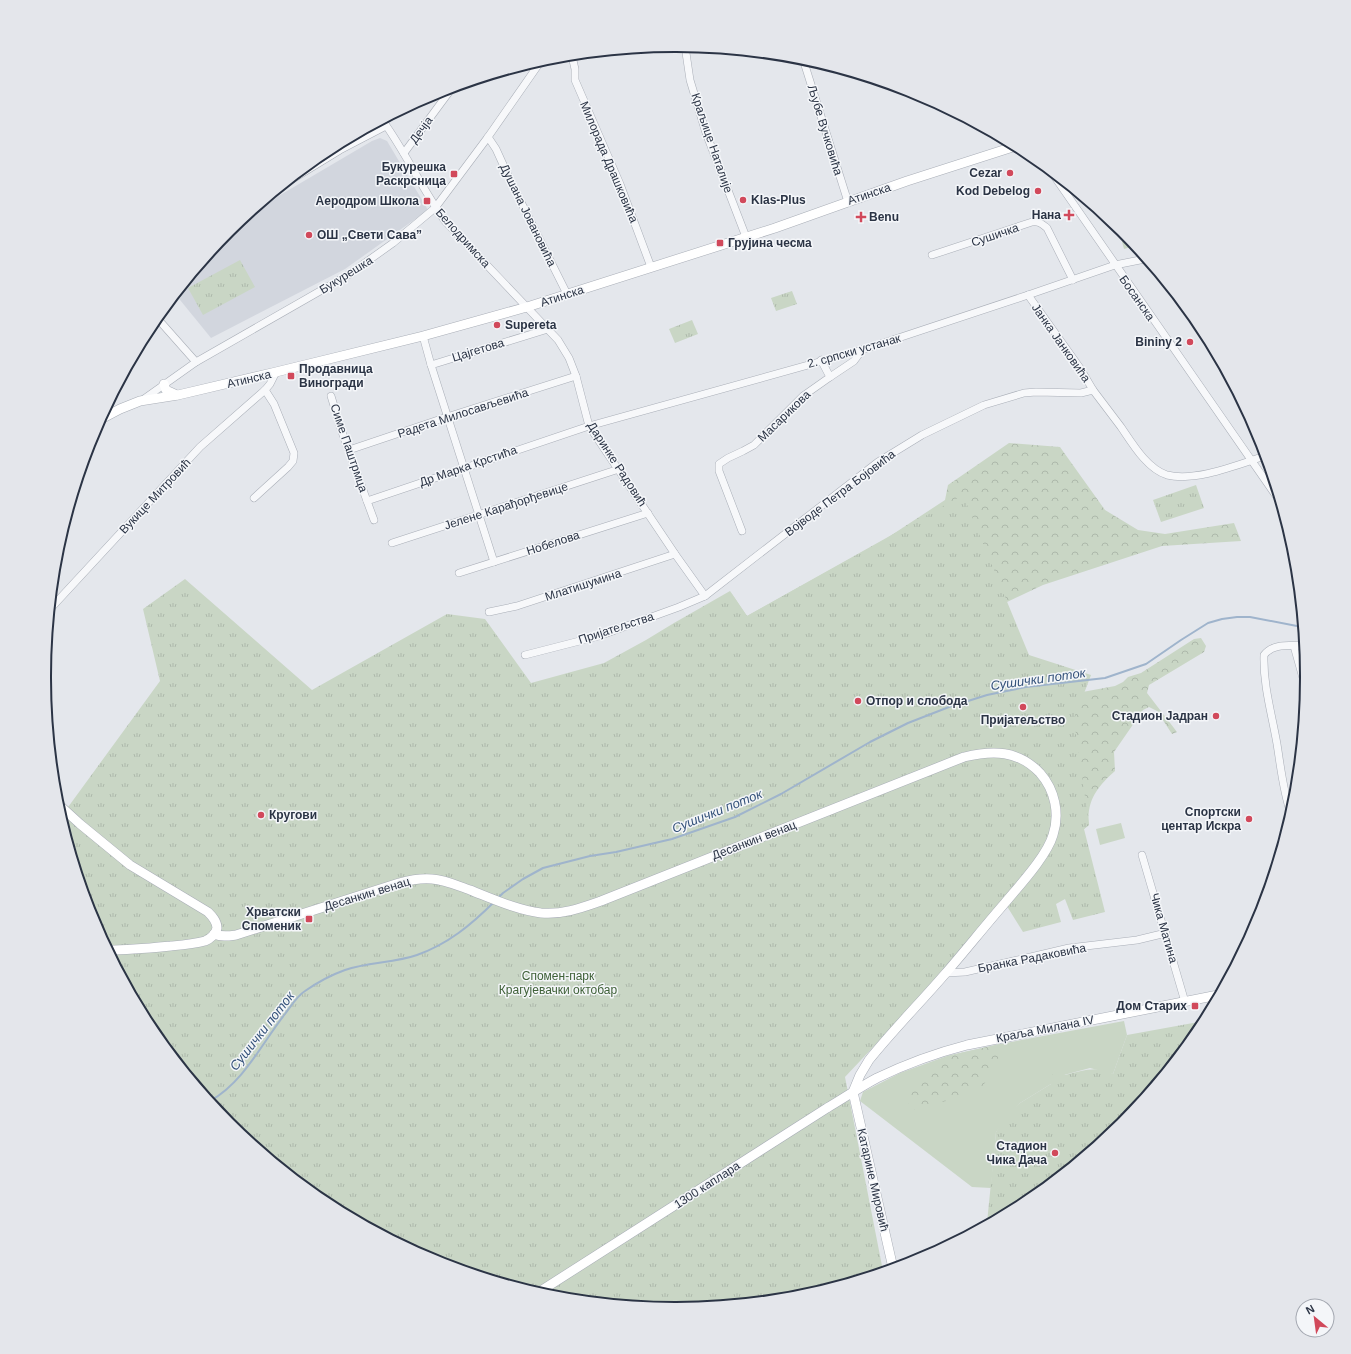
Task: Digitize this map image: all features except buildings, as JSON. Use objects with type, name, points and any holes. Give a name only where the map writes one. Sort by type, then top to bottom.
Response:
[{"type":"street","name":"Краљице Наталије","points":[[686,52],[690,80],[706,133],[746,237]]},
{"type":"street","name":"Милорада Драшковића","points":[[574,61],[576,69],[575,80],[620,184],[651,268]]},
{"type":"street","name":"Љубе Вучковића","points":[[805,66],[848,202]]},
{"type":"street","name":"Букурешка","points":[[140,402],[196,362],[348,275],[393,243],[436,208],[536,69]]},
{"type":"street","name":"Дечја","points":[[404,153],[445,97]]},
{"type":"street","name":"Белодримска","points":[[386,124],[436,208],[455,232],[527,307]]},
{"type":"street","name":"Душана Јовановића","points":[[488,137],[496,149],[567,294]]},
{"type":"street","name":"Атинска","points":[[109,415],[140,402],[178,395],[423,336],[527,307],[775,228],[1008,149]]},
{"type":"street","name":"Босанска","points":[[1061,186],[1271,491]]},
{"type":"street","name":"Сушичка","points":[[932,255],[1032,222],[1036,222],[1048,228],[1073,280]]},
{"type":"street","name":"2. српски устанак","points":[[590,426],[821,360],[862,350],[1028,296],[1115,265],[1140,259]]},
{"type":"street","name":"Јанка Јанковића","points":[[1028,296],[1080,368],[1093,390]]},
{"type":"street","name":"Даринке Радовић","points":[[527,307],[558,340],[576,376],[590,426],[675,554],[705,596]]},
{"type":"street","points":[[161,323],[196,362]]},
{"type":"street","name":"Цајгетова","points":[[431,365],[548,329]]},
{"type":"street","points":[[423,336],[447,417],[494,562]]},
{"type":"street","name":"Масарикова","points":[[742,531],[719,471],[721,461],[754,445],[803,396],[854,361],[862,350]]},
{"type":"street","points":[[821,360],[830,377]]},
{"type":"street","name":"Вукице Митровић","points":[[55,603],[200,447],[265,390],[276,372]]},
{"type":"street","name":"Радета Милосављевића","points":[[349,450],[576,376]]},
{"type":"street","points":[[164,384],[166,390],[178,395]]},
{"type":"street","points":[[254,498],[288,467],[293,461],[294,452],[274,404],[265,390]]},
{"type":"street","points":[[1093,390],[1140,455],[1154,468],[1163,473],[1173,476],[1197,476],[1260,458]]},
{"type":"street","name":"Војводе Петра Бојовића","points":[[705,596],[878,462],[922,435],[984,405],[1024,393],[1081,393],[1093,390]]},
{"type":"street","name":"Симе Паштрмца","points":[[330,396],[367,501]]},
{"type":"street","name":"Др Марка Крстића","points":[[367,501],[464,467],[590,426]]},
{"type":"street","name":"Јелене Карађорђевице","points":[[392,543],[619,469]]},
{"type":"street","points":[[367,501],[374,520]]},
{"type":"street","name":"Нобелова","points":[[459,573],[648,513]]},
{"type":"street","name":"Млатишумина","points":[[489,612],[517,606],[675,554]]},
{"type":"street","name":"Пријатељства","points":[[525,655],[599,636],[705,596]]},
{"type":"street","points":[[1287,804],[1284,796],[1277,745],[1264,680],[1264,655],[1271,649],[1280,646],[1299,645]]},
{"type":"street","points":[[1294,646],[1300,667]]},
{"type":"street","name":"Десанкин венац","points":[[214,934],[226,937],[236,935],[399,883],[418,879],[445,881],[521,909],[541,913],[562,912],[580,908],[964,757],[985,753],[1007,754],[1020,758],[1039,772],[1047,783],[1056,805],[1057,819],[1053,836],[1047,849],[946,973],[877,1050],[864,1067],[853,1092]]},
{"type":"street","points":[[66,812],[130,865],[212,916],[216,924],[217,930],[214,934],[206,940],[188,945],[114,950]]},
{"type":"street","name":"Чика Матина","points":[[1142,855],[1185,1002]]},
{"type":"street","name":"Бранка Радаковића","points":[[946,973],[965,972],[1061,950],[1137,940],[1166,933]]},
{"type":"street","name":"Краља Милана IV","points":[[876,1079],[919,1060],[960,1047],[1212,996]]},
{"type":"street","points":[[864,1067],[864,1071],[867,1076],[876,1079]]},
{"type":"street","name":"1300 каплара","points":[[545,1288],[853,1092],[876,1079]]},
{"type":"street","name":"Катарине Мировић","points":[[853,1092],[892,1262]]},
{"type":"shaded area","name":"ОШ „Свети Сава”","points":[[380,138],[387,141],[428,210],[345,269],[211,338],[179,299],[206,265],[234,235],[275,198],[372,141]]},
{"type":"green space","points":[[1121,240],[1129,248],[1124,249]]},
{"type":"green space","points":[[240,260],[255,287],[203,315],[188,288]]},
{"type":"green space","points":[[792,291],[797,304],[776,311],[771,298]]},
{"type":"green space","points":[[692,320],[698,334],[675,343],[669,329]]},
{"type":"green space","points":[[1009,443],[1060,447],[1105,510],[1138,530],[1165,534],[1234,523],[1241,541],[1162,546],[1043,585],[984,613],[797,708],[730,591],[747,616],[884,540],[945,500],[948,485]]},
{"type":"green space","points":[[1196,485],[1204,508],[1161,522],[1153,500]]},
{"type":"green space","name":"Спомен-парк Крагујевачки октобар","points":[[963,495],[1029,655],[1091,675],[1074,720],[1089,825],[1084,829],[1105,912],[1073,920],[1065,899],[1056,904],[1061,922],[1023,932],[1005,903],[973,941],[845,1077],[882,1266],[837,1280],[797,1290],[757,1296],[676,1302],[594,1296],[554,1290],[514,1280],[437,1254],[399,1237],[363,1218],[295,1172],[264,1147],[234,1119],[206,1089],[156,1024],[115,953],[84,878],[72,839],[66,810],[160,681],[143,609],[185,579],[312,690],[447,614],[485,619],[531,683],[604,663],[730,591],[747,616]]},
{"type":"green space","points":[[1201,638],[1206,646],[1204,652],[1149,685],[1147,693],[1177,732],[1172,734],[1157,711],[1149,707],[1143,710],[1114,752],[1115,771],[1103,782],[1094,795],[1089,809],[1089,825],[1084,829],[1067,717],[1077,693],[1115,686],[1123,682],[1128,677],[1141,673],[1194,639]]},
{"type":"green space","points":[[1121,823],[1125,838],[1100,845],[1096,829]]},
{"type":"green space","points":[[1124,1021],[1127,1035],[1113,1074],[1090,1068],[1064,1075],[1020,1103],[996,1132],[991,1188],[972,1187],[860,1101],[863,1092],[900,1073],[947,1056],[1000,1044]]},
{"type":"green space","points":[[1196,1022],[1145,1089],[1117,1119],[1087,1147],[1056,1172],[987,1218],[996,1132],[1004,1119],[1020,1103],[1051,1084],[1053,1071],[1060,1069],[1065,1075],[1095,1069],[1107,1071],[1113,1074],[1127,1035]]},
{"type":"green space","points":[[1000,1044],[997,1067],[981,1088],[950,1100],[908,1111],[910,1092],[927,1078],[947,1056]]},
{"type":"waterway","name":"Сушички поток","points":[[498,898],[523,879],[543,868],[590,856],[616,852],[672,839],[735,817],[781,794],[870,742],[908,723],[949,707],[987,695],[1026,687],[1105,678],[1146,664],[1208,623],[1222,619],[1250,617],[1298,626]]},
{"type":"waterway","name":"Сушички поток","points":[[214,1098],[243,1073],[294,1001],[305,991],[335,974],[354,967],[408,958],[428,951],[458,933],[494,902]]},
{"type":"place","name":"Cezar","points":[[1010,173]]},
{"type":"place","name":"Букурешка Раскрсница","points":[[454,174]]},
{"type":"place","name":"Kod Debelog","points":[[1038,191]]},
{"type":"place","name":"Klas-Plus","points":[[743,200]]},
{"type":"place","name":"Аеродром Школа","points":[[427,201]]},
{"type":"place","name":"Нана","points":[[1069,215]]},
{"type":"place","name":"Benu","points":[[861,217]]},
{"type":"place","name":"ОШ „Свети Сава”","points":[[309,235]]},
{"type":"place","name":"Грујина чесма","points":[[720,243]]},
{"type":"place","name":"Supereta","points":[[497,325]]},
{"type":"place","name":"Bininy 2","points":[[1190,342]]},
{"type":"place","name":"Продавница Виногради","points":[[291,376]]},
{"type":"place","name":"Отпор и слобода","points":[[858,701]]},
{"type":"place","name":"Пријатељство","points":[[1023,707]]},
{"type":"place","name":"Стадион Јадран","points":[[1216,716]]},
{"type":"place","name":"Кругови","points":[[261,815]]},
{"type":"place","name":"Спортски центар Искра","points":[[1249,819]]},
{"type":"place","name":"Хрватски Споменик","points":[[309,919]]},
{"type":"place","name":"Дом Старих","points":[[1195,1006]]},
{"type":"place","name":"Стадион Чика Дача","points":[[1055,1153]]}]
